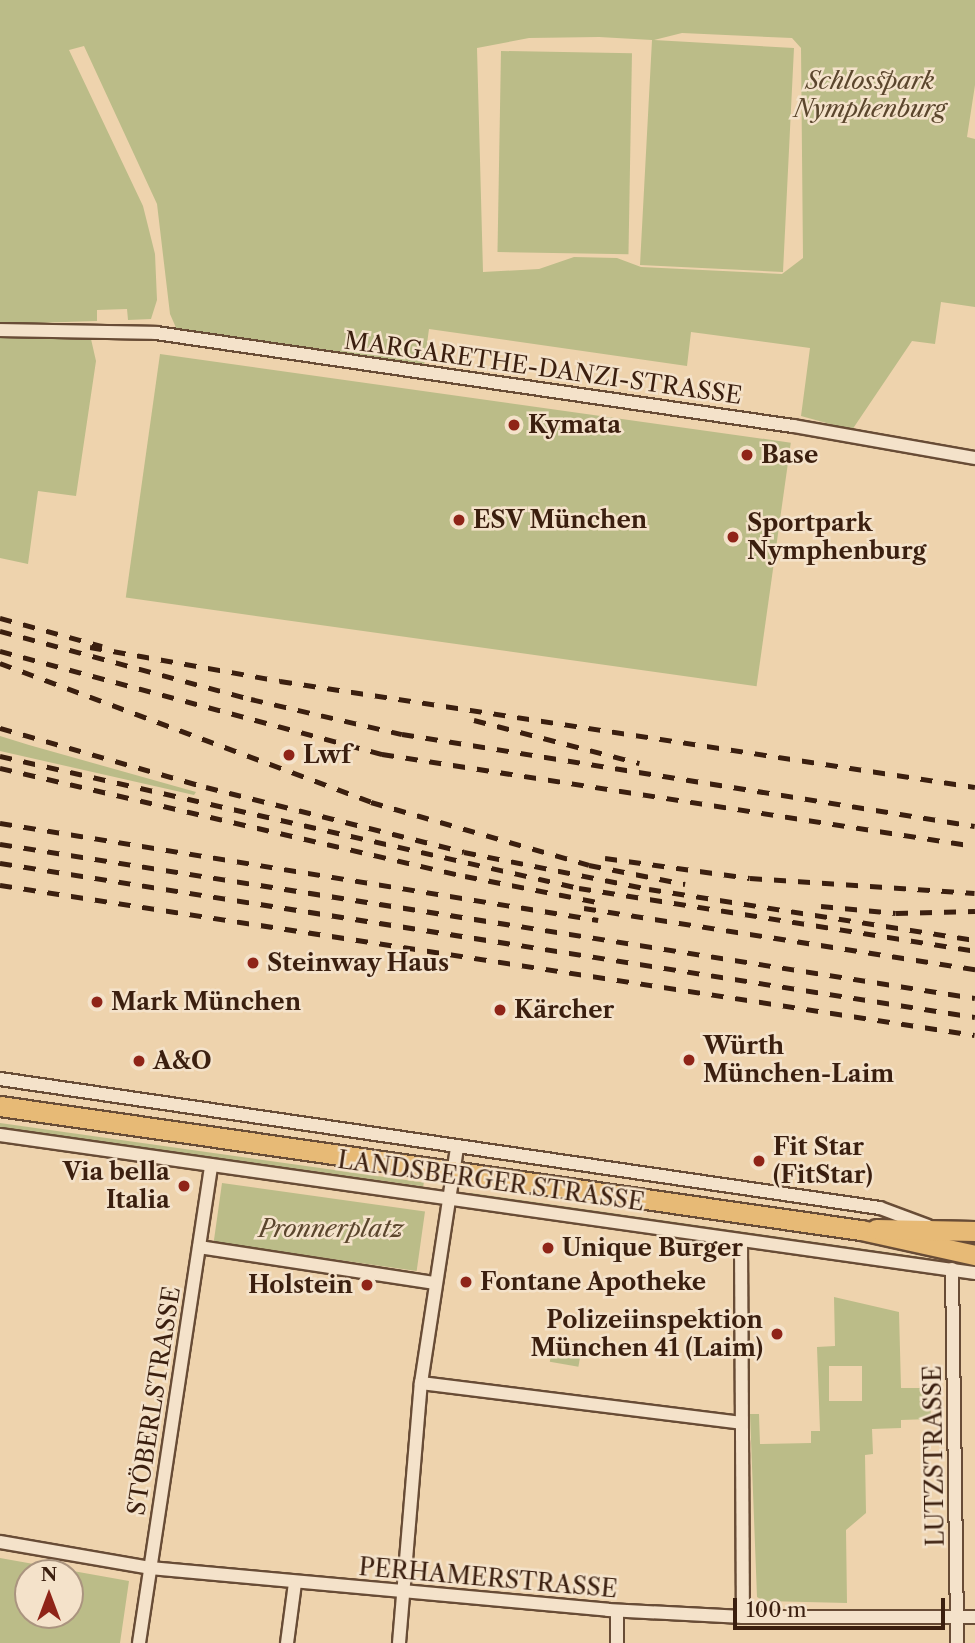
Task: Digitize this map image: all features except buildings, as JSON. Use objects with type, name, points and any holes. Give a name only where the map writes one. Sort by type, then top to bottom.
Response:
[{"type":"main road","name":"LANDSBERGER STRASSE","points":[[0,1106],[861,1230],[975,1255]]},
{"type":"main road","name":"LANDSBERGER STRASSE","points":[[861,1230],[933,1228],[975,1231]]},
{"type":"street","name":"MARGARETHE-DANZI-STRASSE","points":[[0,330],[156,333],[719,415],[975,458]]},
{"type":"street","name":"LANDSBERGER STRASSE","points":[[0,1079],[880,1208],[933,1228]]},
{"type":"street","name":"LANDSBERGER STRASSE","points":[[0,1135],[975,1273]]},
{"type":"street","name":"LANDSBERGER STRASSE","points":[[454,1172],[457,1147]]},
{"type":"street","name":"STÖBERLSTRASSE","points":[[139,1643],[212,1165]]},
{"type":"street","points":[[399,1643],[421,1383],[454,1172]]},
{"type":"street","points":[[741,1242],[743,1616]]},
{"type":"street","points":[[199,1247],[435,1283]]},
{"type":"street","name":"LUTZSTRASSE","points":[[952,1269],[957,1643]]},
{"type":"street","points":[[421,1383],[740,1423]]},
{"type":"street","name":"PERHAMERSTRASSE","points":[[0,1542],[150,1568],[617,1611],[743,1616],[975,1617]]},
{"type":"street","points":[[287,1643],[295,1583]]},
{"type":"street","points":[[617,1611],[617,1643]]},
{"type":"green space","name":"Schlosspark Nymphenburg","points":[[0,0],[975,0],[975,85],[967,137],[975,139],[975,307],[941,302],[935,344],[912,341],[852,430],[801,416],[810,348],[691,332],[687,366],[429,329],[424,366],[177,330],[170,314],[157,204],[84,46],[69,50],[143,206],[155,254],[157,300],[151,319],[128,320],[127,309],[97,310],[97,321],[0,324]],"holes":[[[682,33],[792,38],[801,48],[803,258],[782,274],[641,267],[617,258],[574,257],[539,269],[483,272],[477,48],[529,38],[599,37],[652,40],[640,265],[783,272],[794,48],[654,40]]]},
{"type":"green space","points":[[501,51],[632,53],[628,254],[497,252]]},
{"type":"green space","points":[[0,338],[91,339],[96,361],[76,496],[38,491],[28,564],[0,558]]},
{"type":"green space","name":"ESV München","points":[[160,354],[791,443],[757,686],[126,598]]},
{"type":"green space","points":[[0,736],[196,792],[194,795],[0,751]]},
{"type":"green space","points":[[164,1108],[429,1146],[428,1150]]},
{"type":"green space","points":[[0,1123],[424,1183],[423,1187],[0,1127]]},
{"type":"green space","points":[[467,1152],[821,1202],[820,1206],[466,1154]]},
{"type":"green space","name":"Pronnerplatz","points":[[222,1183],[425,1212],[417,1271],[214,1242]]},
{"type":"green space","points":[[471,1193],[921,1257],[975,1267],[472,1195]]},
{"type":"green space","points":[[834,1297],[899,1312],[901,1388],[930,1388],[931,1419],[901,1420],[901,1428],[872,1429],[873,1454],[865,1455],[866,1513],[846,1530],[847,1603],[764,1601],[757,1597],[750,1414],[759,1414],[760,1444],[811,1443],[811,1431],[820,1431],[817,1347],[835,1346]],"holes":[[[829,1366],[862,1366],[862,1401],[829,1401]]]},
{"type":"green space","points":[[554,1338],[583,1343],[578,1367],[550,1362]]},
{"type":"green space","points":[[0,1558],[14,1560],[14,1629],[84,1629],[84,1573],[129,1581],[120,1643],[0,1643]]},
{"type":"railway","points":[[0,618],[102,646]]},
{"type":"railway","points":[[0,631],[251,699],[402,734],[975,826]]},
{"type":"railway","points":[[90,647],[280,681],[975,787]]},
{"type":"railway","points":[[0,651],[382,754],[975,846]]},
{"type":"railway","points":[[0,663],[371,802],[589,865],[685,884]]},
{"type":"railway","points":[[474,720],[639,763]]},
{"type":"railway","points":[[0,728],[206,787],[464,852],[649,889],[975,940]]},
{"type":"railway","points":[[0,756],[579,888],[975,951]]},
{"type":"railway","points":[[0,768],[465,876],[598,902]]},
{"type":"railway","points":[[0,823],[598,920]]},
{"type":"railway","points":[[0,844],[975,998]]},
{"type":"railway","points":[[605,858],[750,878],[975,893]]},
{"type":"railway","points":[[0,863],[975,1017]]},
{"type":"railway","points":[[0,885],[975,1035]]},
{"type":"railway","points":[[821,906],[896,913],[975,911]]},
{"type":"railway","points":[[584,908],[975,969]]},
{"type":"place","name":"Kymata","points":[[514,425]]},
{"type":"place","name":"Base","points":[[747,455]]},
{"type":"place","name":"ESV München","points":[[459,520]]},
{"type":"place","name":"Sportpark Nymphenburg","points":[[733,537]]},
{"type":"place","name":"Lwf","points":[[289,755]]},
{"type":"place","name":"Steinway Haus","points":[[253,963]]},
{"type":"place","name":"Mark München","points":[[97,1002]]},
{"type":"place","name":"Kärcher","points":[[500,1010]]},
{"type":"place","name":"Würth München-Laim","points":[[689,1060]]},
{"type":"place","name":"A&O","points":[[139,1061]]},
{"type":"place","name":"Fit Star (FitStar)","points":[[759,1161]]},
{"type":"place","name":"Via bella Italia","points":[[184,1186]]},
{"type":"place","name":"Unique Burger","points":[[548,1248]]},
{"type":"place","name":"Fontane Apotheke","points":[[466,1282]]},
{"type":"place","name":"Holstein","points":[[367,1285]]},
{"type":"place","name":"Polizeiinspektion München 41 (Laim)","points":[[777,1334]]}]
